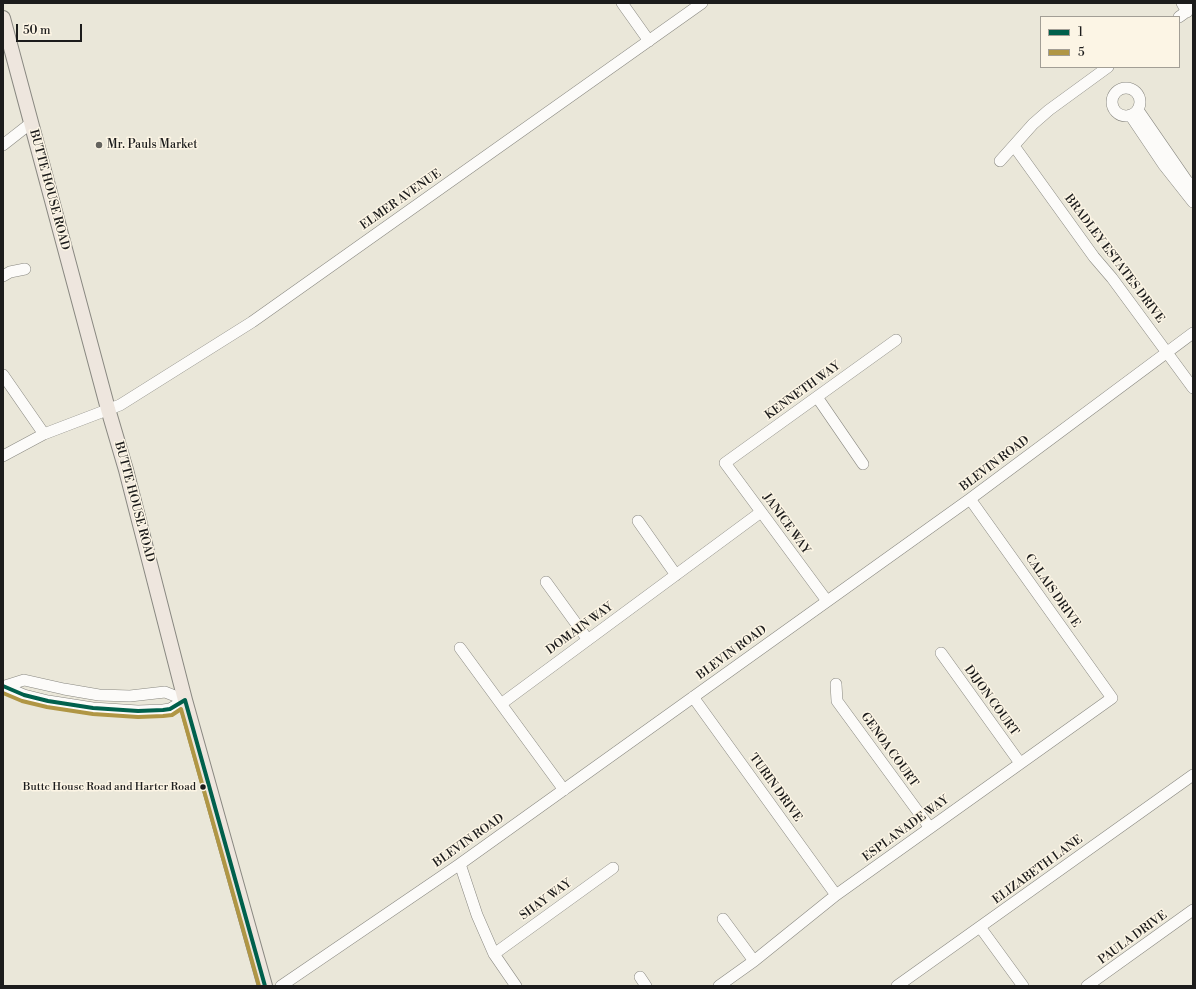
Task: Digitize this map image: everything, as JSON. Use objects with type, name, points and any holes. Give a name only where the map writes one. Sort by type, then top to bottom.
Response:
[{"type":"main road","name":"BUTTE HOUSE ROAD","points":[[3,18],[108,409],[126,470],[185,700],[266,986]]},
{"type":"street","points":[[622,3],[649,41]]},
{"type":"street","name":"ELMER AVENUE","points":[[3,456],[44,434],[120,405],[252,322],[702,3]]},
{"type":"street","points":[[1000,162],[1033,124],[1049,110],[1107,68]]},
{"type":"street","points":[[1134,112],[1177,174],[1193,202]]},
{"type":"street","points":[[3,145],[31,123]]},
{"type":"street","name":"BRADLEY ESTATES DRIVE","points":[[1014,146],[1094,257],[1112,278],[1193,388]]},
{"type":"street","points":[[1177,174],[1193,187]]},
{"type":"street","points":[[3,276],[10,272],[25,269]]},
{"type":"street","name":"BLEVIN ROAD","points":[[281,986],[460,864],[564,790],[970,499],[1193,333]]},
{"type":"street","name":"KENNETH WAY","points":[[726,463],[896,340]]},
{"type":"street","points":[[3,375],[44,434]]},
{"type":"street","points":[[816,397],[863,464]]},
{"type":"street","name":"JANICE WAY","points":[[726,463],[827,601]]},
{"type":"street","name":"CALAIS DRIVE","points":[[970,499],[1112,698]]},
{"type":"street","name":"DOMAIN WAY","points":[[501,704],[761,512]]},
{"type":"street","points":[[638,521],[676,575]]},
{"type":"street","points":[[546,582],[588,640]]},
{"type":"street","points":[[460,648],[564,790]]},
{"type":"street","name":"DIJON COURT","points":[[941,653],[1020,763]]},
{"type":"street","points":[[4,686],[24,680],[64,690],[105,696],[137,696],[165,692],[185,700]]},
{"type":"street","name":"GENOA COURT","points":[[836,684],[837,701],[930,828]]},
{"type":"street","points":[[4,686],[24,695],[48,701],[93,708],[138,711],[164,710],[185,700]]},
{"type":"street","name":"TURIN DRIVE","points":[[693,697],[836,895]]},
{"type":"street","name":"ESPLANADE WAY","points":[[719,986],[754,961],[836,895],[1112,698]]},
{"type":"street","name":"ELIZABETH LANE","points":[[897,986],[1193,775]]},
{"type":"street","points":[[460,864],[477,915],[494,954],[516,986]]},
{"type":"street","name":"SHAY WAY","points":[[494,954],[614,868]]},
{"type":"street","name":"PAULA DRIVE","points":[[1087,986],[1193,910]]},
{"type":"street","points":[[723,919],[754,961]]},
{"type":"street","points":[[980,927],[1023,986]]},
{"type":"transit line","name":"1","points":[[3,686],[24,695],[48,701],[93,708],[138,711],[163,710],[170,709],[185,700],[265,986]]},
{"type":"transit line","name":"5","points":[[3,693],[22,701],[47,707],[93,714],[138,717],[163,716],[172,715],[181,709],[259,986]]},
{"type":"place","name":"Mr. Pauls Market","points":[[99,145]]},
{"type":"place","name":"Butte House Road and Harter Road","points":[[203,787]]}]
